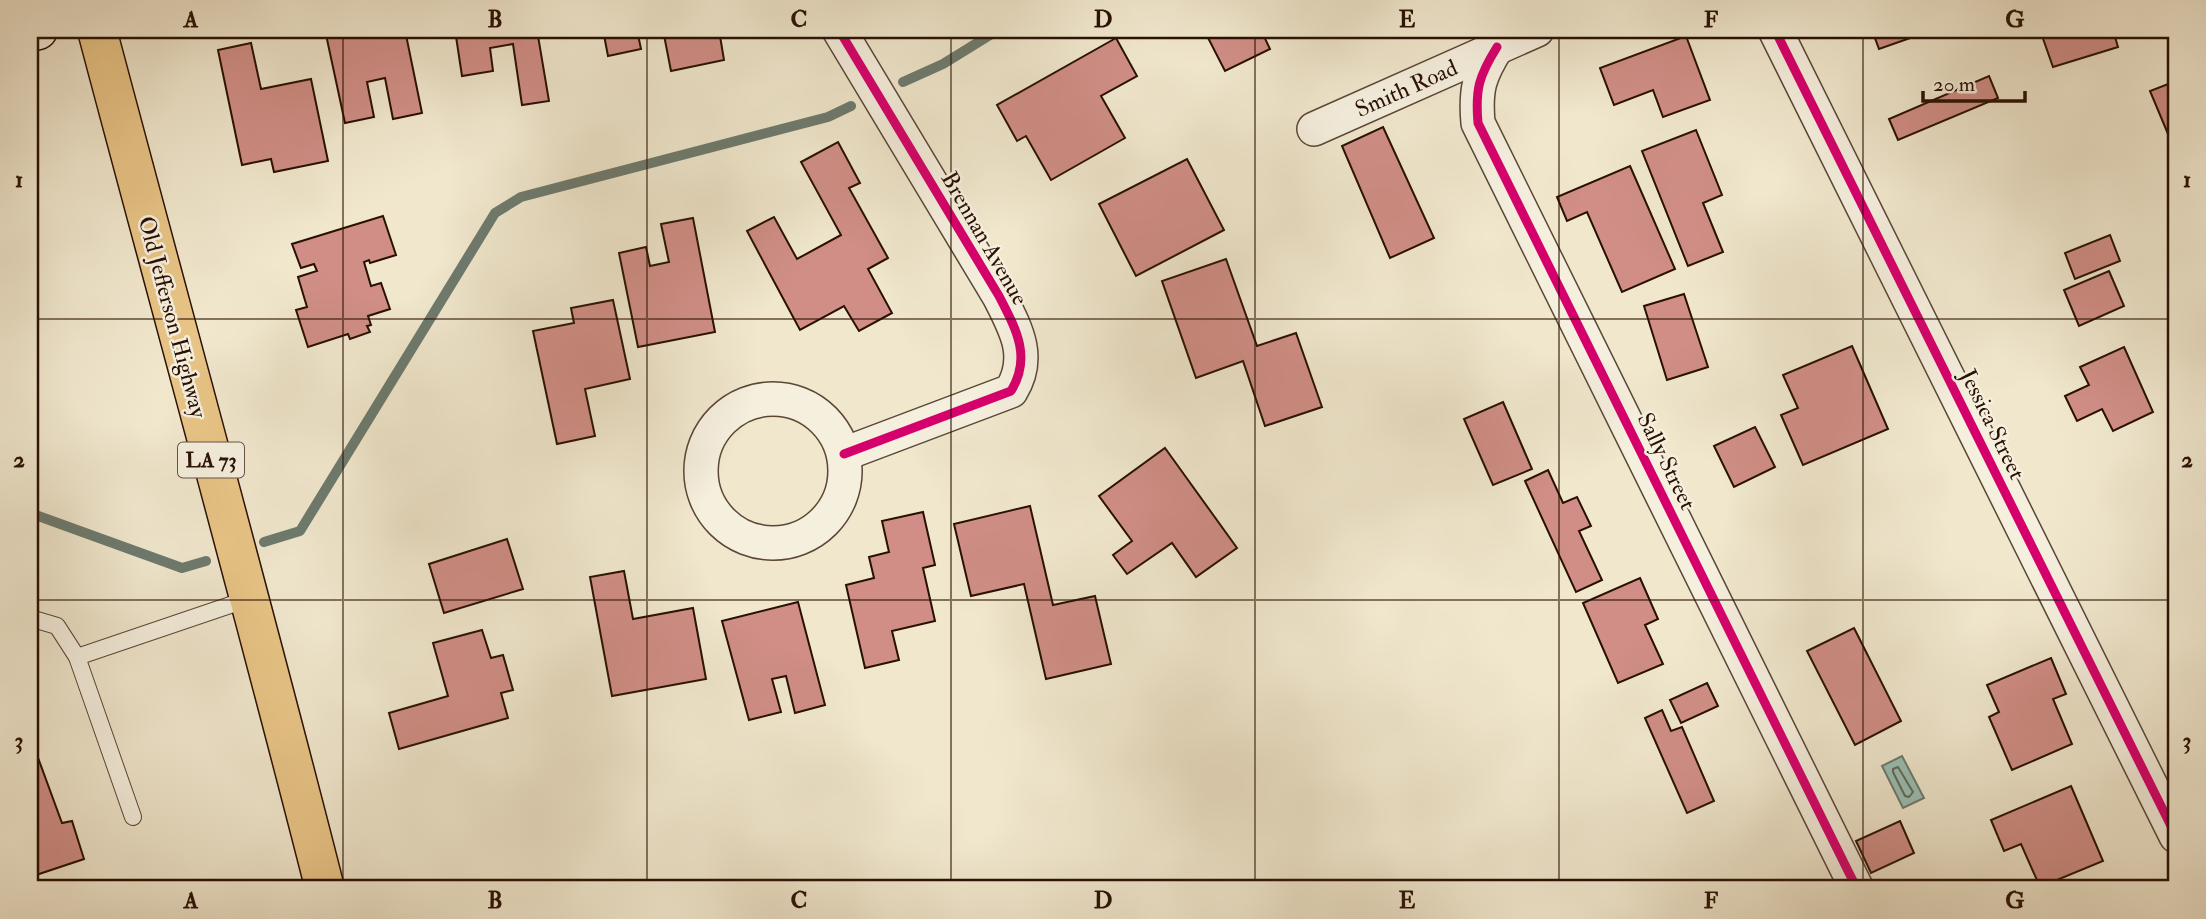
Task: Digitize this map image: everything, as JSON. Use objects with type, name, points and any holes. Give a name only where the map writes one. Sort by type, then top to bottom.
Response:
[{"type":"main road","points":[[30,33],[38,30]]},
{"type":"main road","name":"Old Jefferson Highway","points":[[97,30],[209,452],[251,598],[325,889]]},
{"type":"street","name":"Brennan Avenue","points":[[839,30],[999,296],[1012,322],[1023,360],[1019,377],[1011,391],[844,454]]},
{"type":"street","name":"Smith Road","points":[[1314,129],[1536,30]]},
{"type":"street","name":"Jessica Street","points":[[1775,30],[2176,836]]},
{"type":"street","name":"Sally Street","points":[[1497,47],[1483,69],[1477,87],[1478,123],[1857,889]]},
{"type":"street","points":[[763,400],[797,403],[812,411],[825,421],[844,454],[846,475],[842,495],[832,514],[818,529],[800,539],[779,543],[758,542],[739,535],[715,515],[702,487],[702,453],[718,424],[747,404],[763,400]]},
{"type":"lane","points":[[77,657],[251,598]]},
{"type":"lane","points":[[30,618],[57,626],[77,657],[133,817]]},
{"type":"water","points":[[1902,756],[1924,798],[1903,808],[1882,766]]},
{"type":"building","points":[[325,30],[405,30],[422,113],[393,119],[385,78],[367,82],[374,117],[345,123]]},
{"type":"building","points":[[455,30],[537,30],[549,101],[522,105],[513,44],[490,48],[493,71],[462,76]]},
{"type":"building","points":[[603,30],[637,30],[641,49],[608,56]]},
{"type":"building","points":[[663,30],[719,30],[724,60],[671,71]]},
{"type":"building","points":[[1204,30],[1261,30],[1270,49],[1225,71]]},
{"type":"building","points":[[1872,30],[1933,30],[1879,49]]},
{"type":"building","points":[[2040,30],[2113,30],[2118,47],[2053,67]]},
{"type":"building","points":[[1686,36],[1710,100],[1663,117],[1653,90],[1614,105],[1600,68]]},
{"type":"building","points":[[1116,38],[1137,76],[1101,96],[1125,138],[1051,180],[1026,136],[1017,141],[997,105]]},
{"type":"building","points":[[251,43],[261,89],[311,79],[328,161],[274,172],[271,159],[242,165],[218,50]]},
{"type":"building","points":[[1989,76],[1998,98],[1898,140],[1889,119]]},
{"type":"building","points":[[2176,81],[2176,153],[2150,91]]},
{"type":"building","points":[[1383,127],[1434,238],[1390,258],[1342,146]]},
{"type":"building","points":[[1696,130],[1722,195],[1703,203],[1723,252],[1688,266],[1642,151]]},
{"type":"building","points":[[838,142],[860,183],[849,188],[888,258],[868,269],[892,313],[859,331],[844,306],[800,330],[747,231],[774,217],[797,259],[841,235],[801,162]]},
{"type":"building","points":[[1187,159],[1224,230],[1136,276],[1099,204]]},
{"type":"building","points":[[1630,166],[1675,269],[1622,292],[1587,212],[1567,221],[1557,197]]},
{"type":"building","points":[[30,207],[37,228],[30,231]]},
{"type":"building","points":[[383,216],[396,255],[370,263],[369,260],[364,262],[371,286],[381,283],[390,309],[368,316],[371,325],[367,326],[370,332],[350,339],[348,334],[308,347],[296,310],[307,307],[298,277],[317,271],[314,264],[301,268],[292,244]]},
{"type":"building","points":[[693,218],[715,332],[638,347],[619,253],[646,247],[650,266],[669,262],[661,224]]},
{"type":"building","points":[[2110,235],[2120,261],[2075,279],[2065,253]]},
{"type":"building","points":[[1226,259],[1257,346],[1296,333],[1322,407],[1265,426],[1243,361],[1196,378],[1162,281]]},
{"type":"building","points":[[2109,271],[2124,306],[2079,326],[2064,290]]},
{"type":"building","points":[[1684,294],[1708,367],[1667,380],[1644,306]]},
{"type":"building","points":[[613,300],[630,379],[585,389],[595,436],[557,444],[533,331],[574,323],[571,308]]},
{"type":"building","points":[[1852,346],[1888,429],[1803,465],[1781,415],[1798,408],[1783,375]]},
{"type":"building","points":[[2124,347],[2153,412],[2113,431],[2102,409],[2077,421],[2065,396],[2089,385],[2080,367]]},
{"type":"building","points":[[1503,402],[1532,469],[1493,485],[1464,419]]},
{"type":"building","points":[[1755,427],[1775,467],[1734,487],[1714,446]]},
{"type":"building","points":[[1165,448],[1237,548],[1196,577],[1172,543],[1127,574],[1113,555],[1132,541],[1099,496]]},
{"type":"building","points":[[1548,470],[1563,503],[1577,497],[1591,526],[1579,531],[1602,580],[1576,592],[1525,481]]},
{"type":"building","points":[[1030,506],[1053,605],[1095,596],[1111,664],[1046,679],[1024,584],[971,596],[954,524]]},
{"type":"building","points":[[923,512],[935,565],[923,568],[935,621],[892,631],[899,660],[865,668],[846,585],[874,578],[869,557],[889,552],[882,521]]},
{"type":"building","points":[[507,539],[523,589],[444,613],[429,564]]},
{"type":"building","points":[[624,571],[633,619],[693,608],[706,679],[612,696],[590,577]]},
{"type":"building","points":[[1640,578],[1658,619],[1645,625],[1663,664],[1618,683],[1583,603]]},
{"type":"building","points":[[2176,579],[2176,595],[2169,583]]},
{"type":"building","points":[[798,602],[825,705],[795,713],[786,676],[772,679],[781,712],[749,720],[722,621]]},
{"type":"building","points":[[1854,628],[1901,721],[1855,745],[1807,651]]},
{"type":"building","points":[[482,630],[491,658],[503,655],[513,690],[501,693],[508,718],[399,749],[389,713],[448,696],[433,643]]},
{"type":"building","points":[[2051,658],[2066,694],[2053,699],[2072,744],[2012,770],[1989,717],[1999,712],[1987,685]]},
{"type":"building","points":[[1707,683],[1718,706],[1681,723],[1670,700]]},
{"type":"building","points":[[1662,710],[1671,731],[1682,727],[1714,801],[1687,813],[1645,718]]},
{"type":"building","points":[[30,736],[62,823],[72,821],[84,859],[30,877]]},
{"type":"building","points":[[2071,786],[2103,861],[2040,887],[2021,844],[2004,851],[1991,820]]},
{"type":"building","points":[[1900,821],[1914,853],[1871,873],[1856,841]]},
{"type":"waterway","points":[[903,82],[943,64],[998,30]]},
{"type":"waterway","points":[[264,542],[300,531],[495,213],[521,197],[828,117],[851,106]]},
{"type":"waterway","points":[[30,513],[182,568],[206,561]]},
{"type":"cycle path","points":[[839,30],[999,296],[1016,332],[1021,355],[1017,379],[1011,391],[844,454]]},
{"type":"cycle path","points":[[1775,30],[2176,836]]},
{"type":"cycle path","points":[[1497,47],[1480,83],[1478,123],[1857,889]]}]
